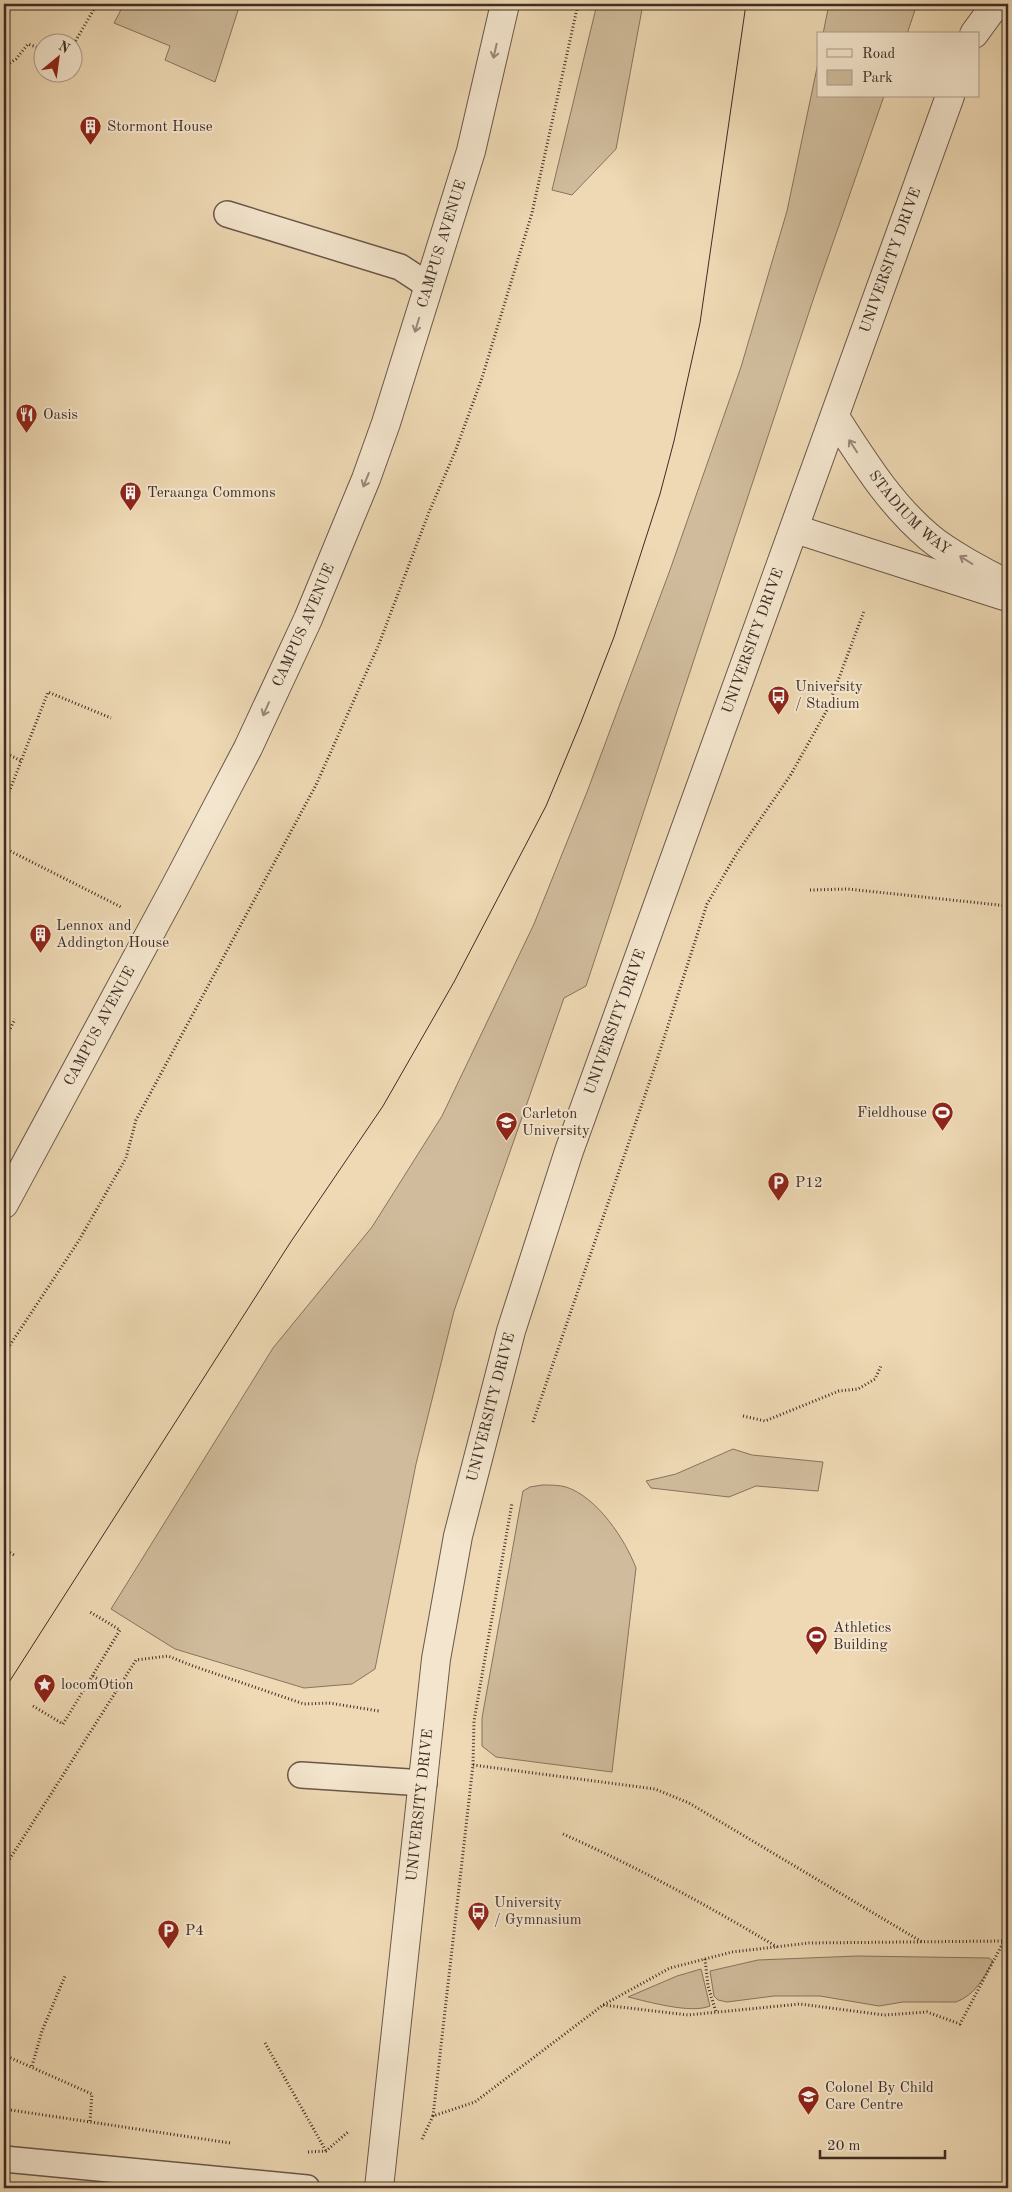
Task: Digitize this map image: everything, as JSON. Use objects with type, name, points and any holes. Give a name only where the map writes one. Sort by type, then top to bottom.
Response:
[{"type":"street","name":"CAMPUS AVENUE","points":[[4,1204],[180,879],[248,748],[308,619],[376,451],[429,286],[471,151],[505,4]]},
{"type":"street","points":[[973,32],[978,4]]},
{"type":"street","points":[[975,32],[996,4]]},
{"type":"street","name":"UNIVERSITY DRIVE","points":[[379,2188],[436,1659],[456,1545],[511,1331],[569,1152],[949,98]]},
{"type":"street","name":"STADIUM WAY","points":[[834,417],[875,479],[898,506],[930,538],[988,574],[1008,584]]},
{"type":"street","name":"STADIUM WAY","points":[[795,529],[1008,597]]},
{"type":"lane","points":[[227,214],[400,267],[429,286]]},
{"type":"lane","points":[[301,1775],[424,1783]]},
{"type":"lane","points":[[4,2159],[307,2188]]},
{"type":"path","points":[[81,32],[97,4]]},
{"type":"path","points":[[4,1354],[78,1242],[126,1158],[136,1120],[316,785],[379,644],[429,512],[455,452],[482,378],[532,213],[578,4]]},
{"type":"path","points":[[4,67],[16,59],[28,44],[32,45]]},
{"type":"path","points":[[532,1422],[656,1066],[707,904],[737,853],[790,776],[818,728],[831,702],[864,611]]},
{"type":"path","points":[[4,805],[48,692],[111,718]]},
{"type":"path","points":[[4,752],[21,761]]},
{"type":"path","points":[[4,848],[122,907]]},
{"type":"path","points":[[810,890],[848,889],[1008,906]]},
{"type":"path","points":[[4,1041],[15,1019]]},
{"type":"path","points":[[743,1416],[765,1421],[839,1392],[858,1389],[875,1379],[881,1366]]},
{"type":"path","points":[[422,2140],[433,2116],[473,1765],[474,1721],[512,1503]]},
{"type":"path","points":[[4,1549],[14,1555]]},
{"type":"path","points":[[33,1706],[63,1724],[93,1676],[120,1630],[90,1612]]},
{"type":"path","points":[[4,1868],[136,1660],[168,1656],[304,1704],[329,1703],[379,1711]]},
{"type":"path","points":[[93,1676],[117,1691]]},
{"type":"path","points":[[473,1765],[655,1789],[663,1792],[690,1803],[922,1942]]},
{"type":"path","points":[[563,1834],[623,1860],[700,1901],[777,1947]]},
{"type":"path","points":[[1004,1941],[1008,1874]]},
{"type":"path","points":[[603,2005],[688,2015],[800,2004],[884,2015],[927,2012],[960,2024],[1008,1936]]},
{"type":"path","points":[[433,2116],[475,2102],[603,2005],[670,1968],[732,1952],[809,1943],[1004,1941]]},
{"type":"path","points":[[705,1959],[708,1986],[716,2012]]},
{"type":"path","points":[[32,2066],[42,2031],[65,1976]]},
{"type":"path","points":[[266,2043],[326,2151]]},
{"type":"path","points":[[4,2055],[92,2094],[90,2121]]},
{"type":"path","points":[[4,2108],[232,2144]]},
{"type":"path","points":[[298,2152],[326,2151],[352,2128]]},
{"type":"green space","points":[[124,4],[240,4],[215,82],[165,60],[170,46],[114,23]]},
{"type":"green space","points":[[597,4],[643,4],[616,149],[572,195],[552,190]]},
{"type":"green space","points":[[829,4],[917,4],[908,32],[823,32]]},
{"type":"green space","points":[[817,68],[817,98],[883,98],[814,297],[586,986],[564,998],[454,1311],[416,1464],[375,1669],[352,1684],[304,1688],[175,1649],[111,1609],[273,1348],[372,1227],[442,1116],[534,924],[587,792],[670,570],[741,367],[787,211]]},
{"type":"green space","points":[[733,1449],[752,1455],[823,1462],[818,1491],[756,1486],[729,1497],[651,1488],[646,1481],[676,1474]]},
{"type":"green space","points":[[542,1485],[566,1487],[577,1492],[599,1509],[617,1532],[636,1568],[612,1772],[496,1757],[482,1746],[482,1718],[523,1491],[530,1487]]},
{"type":"green space","points":[[857,1956],[989,1958],[993,1961],[974,1990],[956,2002],[903,2002],[879,2006],[820,1996],[774,1996],[727,2002],[718,2000],[714,1996],[710,1971],[758,1960]]},
{"type":"green space","points":[[701,1969],[710,2006],[692,2009],[681,2008],[628,1997],[677,1976]]},
{"type":"tram line","points":[[4,1690],[290,1243],[383,1106],[454,982],[546,806],[614,637],[660,494],[674,441],[700,323],[746,4]]},
{"type":"place","name":"Stormont House","points":[[91,146]]},
{"type":"place","name":"Oasis","points":[[27,434]]},
{"type":"place","name":"Teraanga Commons","points":[[131,512]]},
{"type":"place","name":"University / Stadium","points":[[779,715]]},
{"type":"place","name":"Lennox and Addington House","points":[[40,954]]},
{"type":"place","name":"Fieldhouse","points":[[943,1132]]},
{"type":"place","name":"Carleton University","points":[[506,1142]]},
{"type":"place","name":"P12","points":[[779,1202]]},
{"type":"place","name":"Athletics Building","points":[[817,1656]]},
{"type":"place","name":"locomOtion","points":[[45,1704]]},
{"type":"place","name":"University / Gymnasium","points":[[478,1931]]},
{"type":"place","name":"P4","points":[[169,1950]]},
{"type":"place","name":"Colonel By Child Care Centre","points":[[809,2116]]}]
